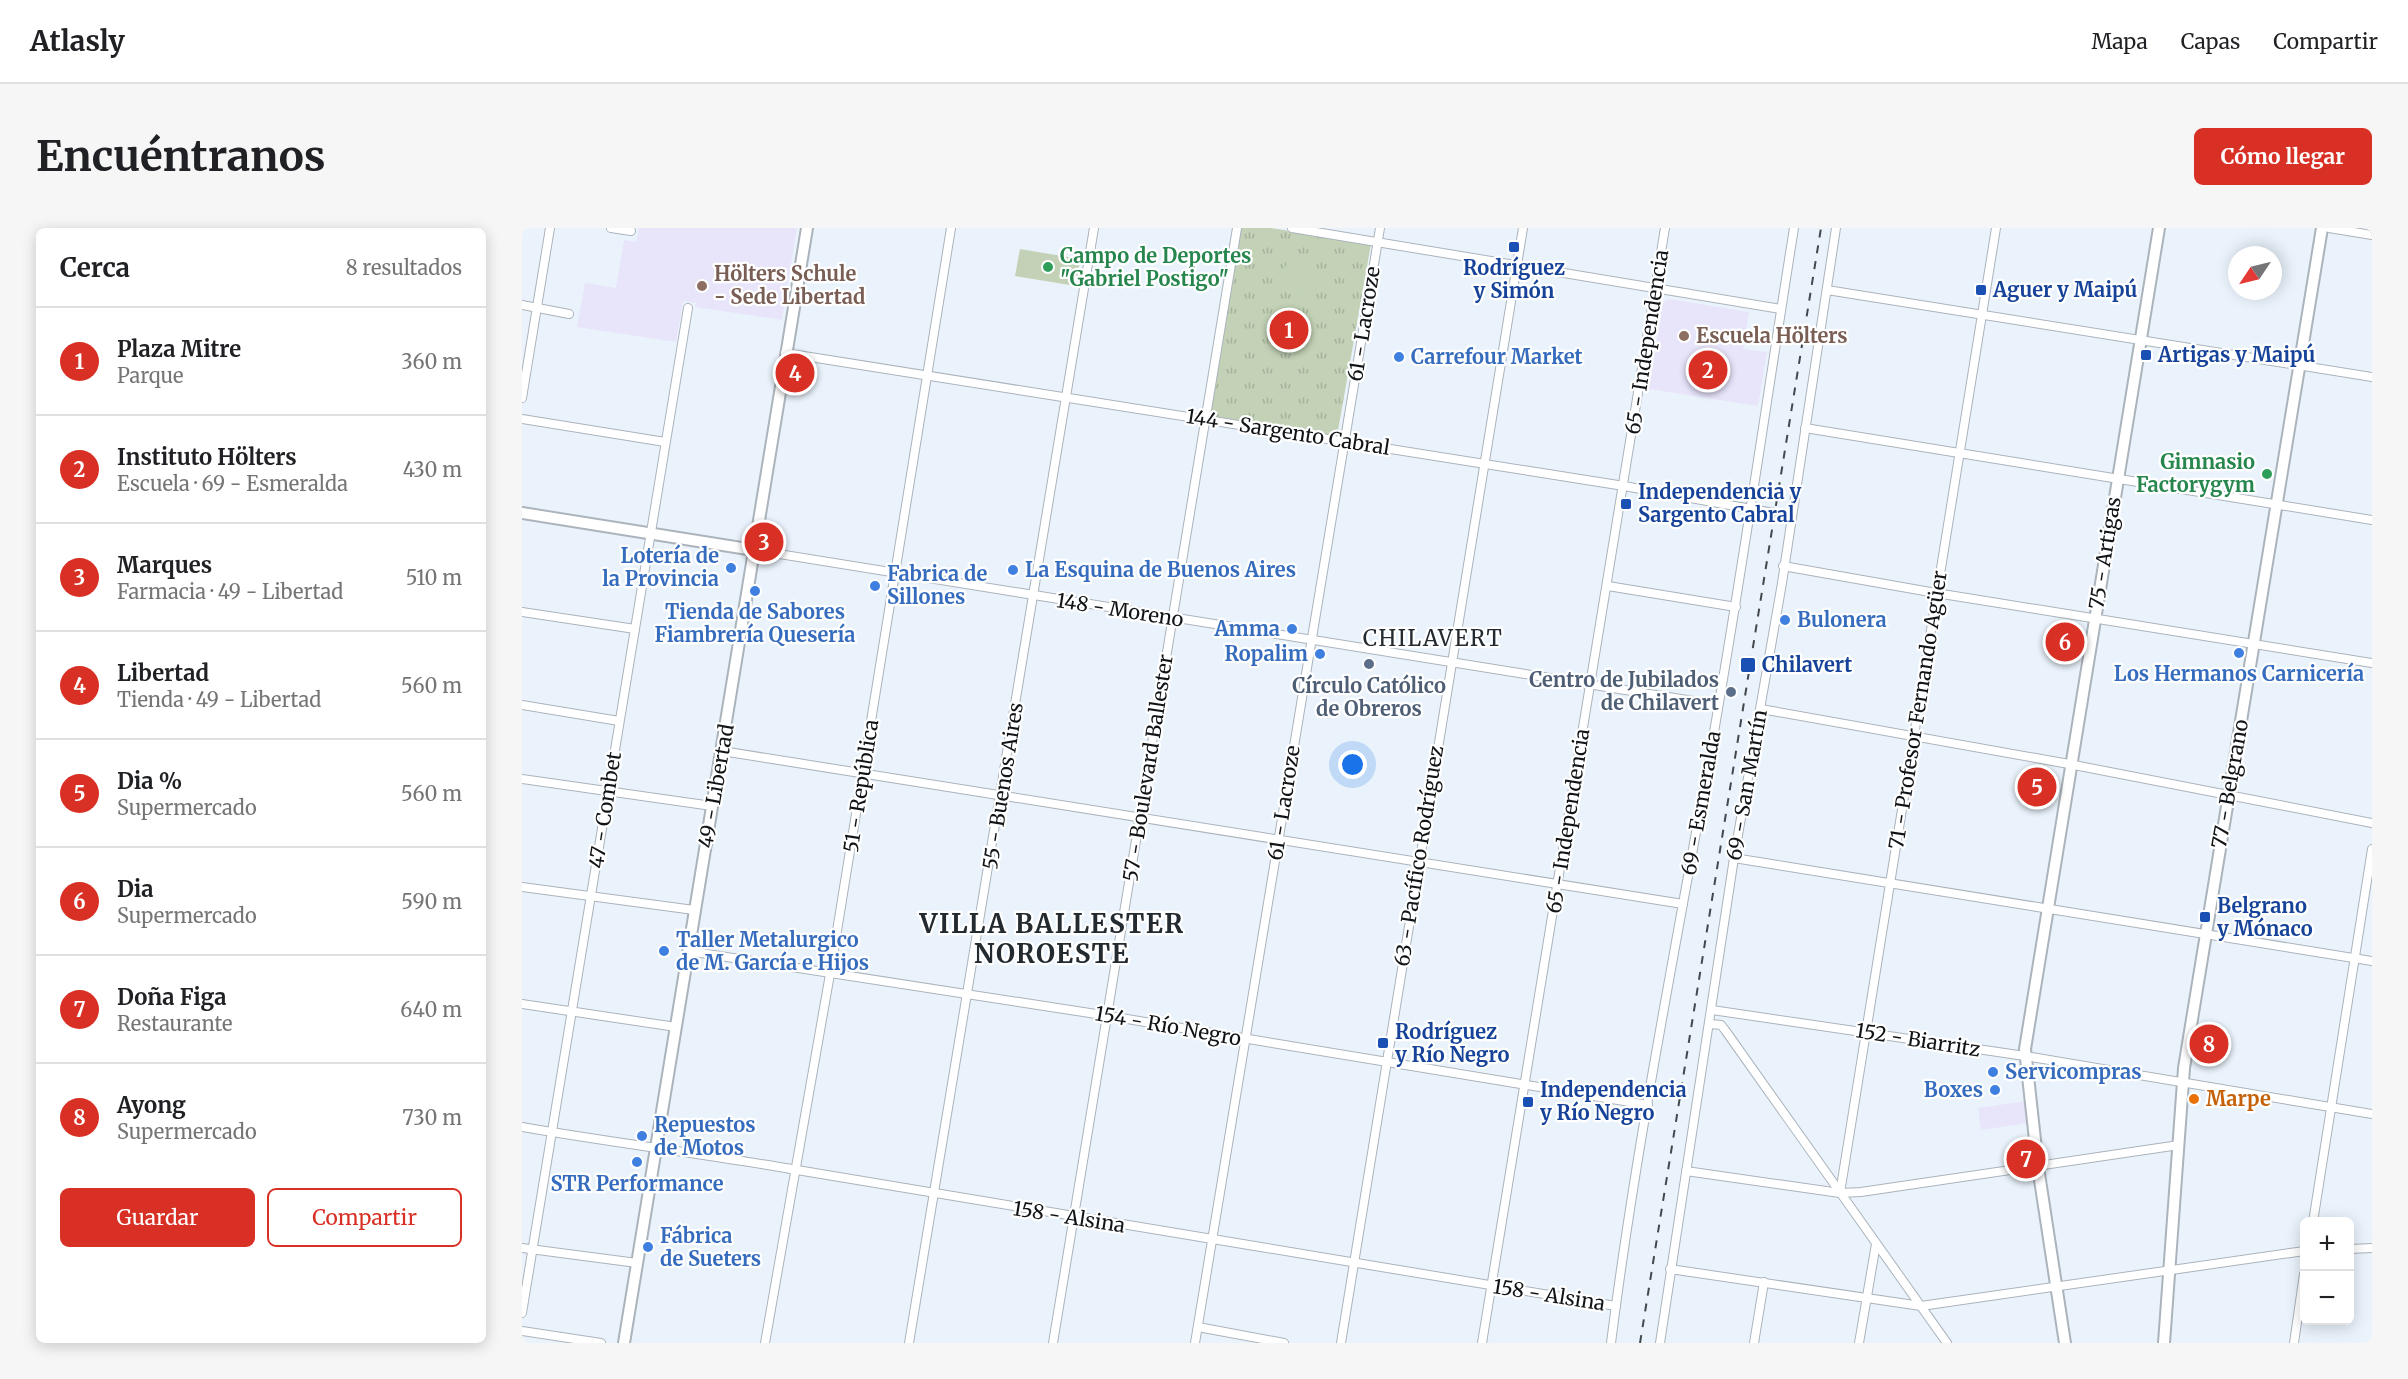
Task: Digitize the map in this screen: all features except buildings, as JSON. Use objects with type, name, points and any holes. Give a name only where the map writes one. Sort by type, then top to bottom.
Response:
[{"type":"street","points":[[522,398],[550,228]]},
{"type":"street","points":[[611,228],[631,231]]},
{"type":"street","name":"49 - Libertad","points":[[624,1343],[807,228]]},
{"type":"street","name":"51 - República","points":[[765,1343],[830,974],[951,228]]},
{"type":"street","name":"55 - Buenos Aires","points":[[909,1343],[936,1195],[1094,228]]},
{"type":"street","name":"57 - Boulevard Ballester","points":[[1053,1343],[1109,1016],[1237,228]]},
{"type":"street","points":[[1292,228],[1781,309]]},
{"type":"street","name":"61 - Lacroze","points":[[1195,1343],[1380,228]]},
{"type":"street","name":"63 - Pacífico Rodríguez","points":[[1341,1343],[1352,1262],[1523,228]]},
{"type":"street","name":"65 - Independencia","points":[[1482,1343],[1665,228]]},
{"type":"street","name":"69 - Esmeralda","points":[[1611,1343],[1648,1105],[1736,607],[1749,508],[1794,228]]},
{"type":"street","name":"69 - San Martín","points":[[1660,1342],[1734,858],[1761,709],[1836,228]]},
{"type":"street","name":"71 - Profesor Fernando Agüer","points":[[1840,1193],[1996,228]]},
{"type":"street","name":"75 - Artigas","points":[[2065,1343],[2038,1167],[2025,1056],[2069,764],[2159,228]]},
{"type":"street","name":"77 - Belgrano","points":[[2164,1343],[2183,1083],[2227,795],[2322,228]]},
{"type":"street","points":[[2329,228],[2372,235]]},
{"type":"street","points":[[1827,290],[2372,377]]},
{"type":"street","points":[[522,305],[569,314]]},
{"type":"street","name":"47 - Combet","points":[[522,1313],[550,1132],[688,308]]},
{"type":"street","name":"144 - Sargento Cabral","points":[[785,352],[1624,486],[1790,516]]},
{"type":"street","points":[[522,419],[665,442]]},
{"type":"street","points":[[1805,428],[2372,520]]},
{"type":"street","name":"148 - Moreno","points":[[522,513],[1718,705]]},
{"type":"street","points":[[1783,566],[2372,663]]},
{"type":"street","points":[[1608,586],[1736,607]]},
{"type":"street","points":[[522,612],[635,629]]},
{"type":"street","points":[[522,705],[619,721]]},
{"type":"street","points":[[1761,709],[2069,764],[2372,823]]},
{"type":"street","points":[[722,751],[1558,886],[1683,904]]},
{"type":"street","points":[[522,779],[712,806]]},
{"type":"street","points":[[2314,1217],[2372,849]]},
{"type":"street","points":[[1734,858],[2372,961]]},
{"type":"street","points":[[522,887],[694,910]]},
{"type":"street","name":"154 - Río Negro","points":[[688,951],[1109,1016],[1648,1105]]},
{"type":"street","points":[[522,1004],[676,1027]]},
{"type":"street","name":"152 - Biarritz","points":[[1712,1010],[2025,1056],[2372,1114]]},
{"type":"street","points":[[1710,1024],[1720,1025],[1725,1030],[1947,1343]]},
{"type":"street","name":"158 - Alsina","points":[[522,1127],[796,1169],[936,1195],[1214,1238],[1616,1306]]},
{"type":"street","points":[[1686,1171],[1840,1193],[2038,1167],[2179,1145]]},
{"type":"street","points":[[1859,1343],[1876,1244]]},
{"type":"street","points":[[522,1248],[637,1263]]},
{"type":"street","points":[[2354,1248],[2372,1248]]},
{"type":"street","points":[[1670,1269],[1921,1306],[2300,1252]]},
{"type":"street","points":[[1754,1343],[1764,1282]]},
{"type":"street","points":[[2294,1343],[2300,1302]]},
{"type":"street","points":[[1198,1327],[1284,1343]]},
{"type":"street","points":[[522,1330],[601,1343]]},
{"type":"shaded area","name":"Hölters Schule - Sede Libertad","points":[[639,228],[797,228],[782,320],[695,307],[696,303],[683,301],[676,342],[577,327],[585,283],[616,288],[624,240],[636,242]]},
{"type":"shaded area","points":[[1669,299],[1749,312],[1743,349],[1767,352],[1758,406],[1649,389],[1663,303]]},
{"type":"shaded area","points":[[2026,1101],[2029,1123],[1981,1130],[1978,1108]]},
{"type":"green space","points":[[1241,228],[1271,228],[1371,244],[1337,436],[1207,416]]},
{"type":"green space","name":"Campo de Deportes \"Gabriel Postigo\"","points":[[1020,249],[1080,259],[1076,286],[1015,276]]},
{"type":"green space","points":[[1297,261],[1305,263],[1311,287],[1298,295],[1290,293],[1284,268],[1288,263]]},
{"type":"railway","points":[[1640,1343],[1821,228]]},
{"type":"place","name":"Rodríguez y Simón","points":[[1514,247]]},
{"type":"place","name":"Campo de Deportes \"Gabriel Postigo\"","points":[[1048,267]]},
{"type":"place","name":"Hölters Schule - Sede Libertad","points":[[702,286]]},
{"type":"place","name":"Aguer y Maipú","points":[[1981,290]]},
{"type":"place","name":"Plaza Mitre","points":[[1289,330]]},
{"type":"place","name":"Escuela Hölters","points":[[1684,336]]},
{"type":"place","name":"Artigas y Maipú","points":[[2146,355]]},
{"type":"place","name":"Carrefour Market","points":[[1399,357]]},
{"type":"place","name":"Instituto Hölters","points":[[1708,370]]},
{"type":"place","name":"Libertad","points":[[795,373]]},
{"type":"place","name":"Gimnasio Factorygym","points":[[2267,474]]},
{"type":"place","name":"Independencia y Sargento Cabral","points":[[1626,504]]},
{"type":"place","name":"Marques","points":[[764,542]]},
{"type":"place","name":"Lotería de la Provincia","points":[[731,568]]},
{"type":"place","name":"La Esquina de Buenos Aires","points":[[1013,570]]},
{"type":"place","name":"Fabrica de Sillones","points":[[875,586]]},
{"type":"place","name":"Tienda de Sabores Fiambrería Quesería","points":[[755,591]]},
{"type":"place","name":"Bulonera","points":[[1785,620]]},
{"type":"place","name":"Amma","points":[[1292,629]]},
{"type":"place","name":"Dia","points":[[2065,642]]},
{"type":"place","name":"Los Hermanos Carnicería","points":[[2239,653]]},
{"type":"place","name":"Ropalim","points":[[1320,654]]},
{"type":"place","name":"Círculo Católico de Obreros","points":[[1369,664]]},
{"type":"place","name":"Chilavert","points":[[1748,665]]},
{"type":"place","name":"Centro de Jubilados de Chilavert","points":[[1731,692]]},
{"type":"place","name":"Dia %","points":[[2037,787]]},
{"type":"place","name":"Belgrano y Mónaco","points":[[2205,917]]},
{"type":"place","name":"Taller Metalurgico de M. García e Hijos","points":[[664,951]]},
{"type":"place","name":"Rodríguez y Río Negro","points":[[1383,1043]]},
{"type":"place","name":"Ayong","points":[[2209,1044]]},
{"type":"place","name":"Servicompras","points":[[1993,1072]]},
{"type":"place","name":"Boxes","points":[[1995,1090]]},
{"type":"place","name":"Marpe","points":[[2194,1099]]},
{"type":"place","name":"Independencia y Río Negro","points":[[1528,1102]]},
{"type":"place","name":"Repuestos de Motos","points":[[642,1136]]},
{"type":"place","name":"Doña Figa","points":[[2026,1159]]},
{"type":"place","name":"STR Performance","points":[[637,1162]]},
{"type":"place","name":"Fábrica de Sueters","points":[[648,1247]]},
{"type":"district","name":"CHILAVERT","points":[[1433,638]]},
{"type":"district","name":"VILLA BALLESTER NOROESTE","points":[[1052,939]]}]
